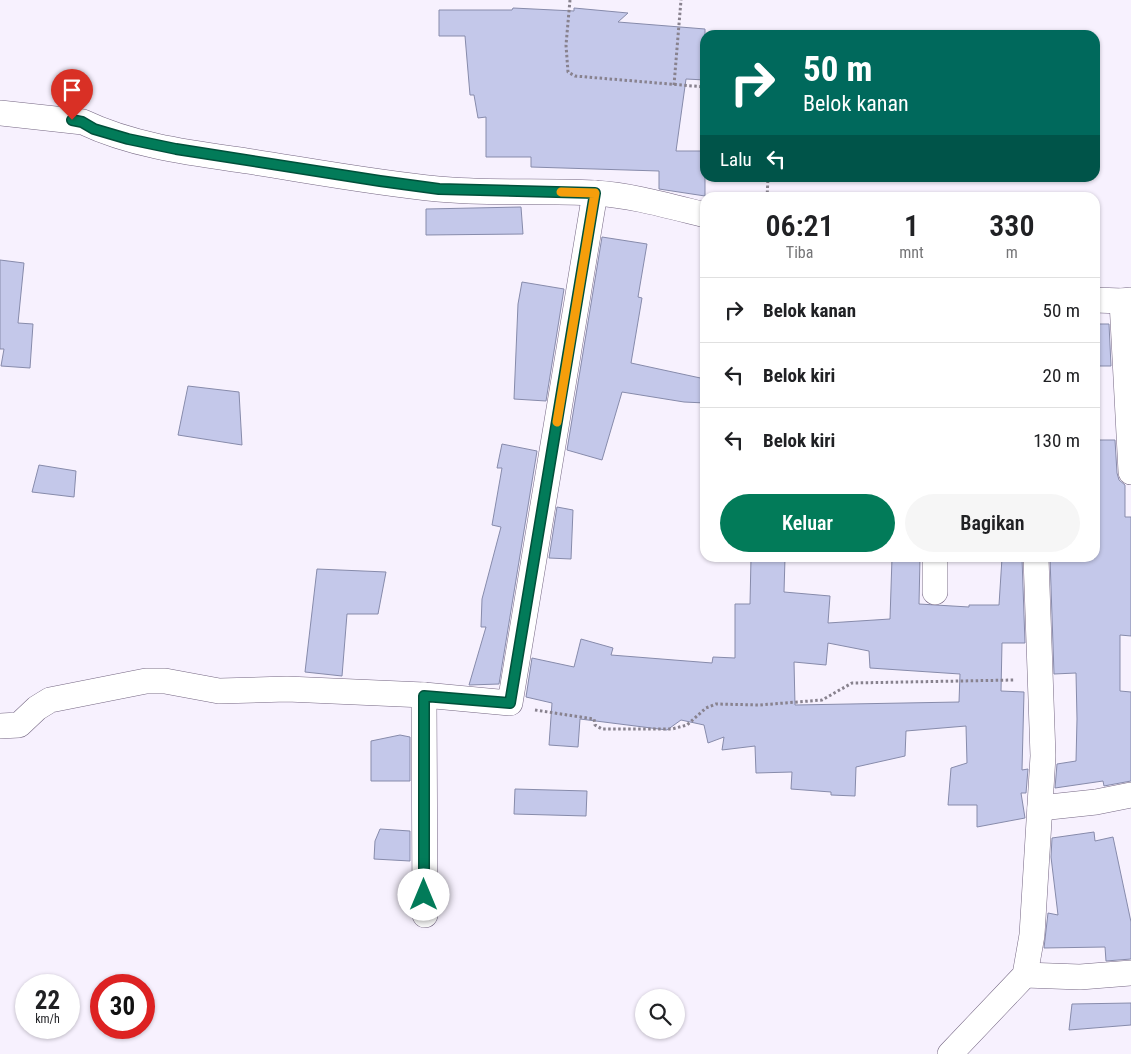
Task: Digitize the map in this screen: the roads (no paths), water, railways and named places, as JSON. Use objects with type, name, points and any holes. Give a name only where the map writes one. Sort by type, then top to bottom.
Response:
[{"type":"street","points":[[0,113],[82,122],[94,129],[128,139],[208,155],[439,189],[595,193],[651,202],[700,213]]},
{"type":"street","points":[[0,726],[19,725],[36,708],[50,700],[146,681],[165,681],[200,689],[228,692],[287,689],[424,696],[510,703],[595,193]]},
{"type":"street","points":[[1100,300],[1126,300],[1131,472]]},
{"type":"street","points":[[935,562],[935,592]]},
{"type":"street","points":[[950,1054],[1025,975],[1032,935],[1043,756],[1036,562]]},
{"type":"street","points":[[424,696],[425,915]]},
{"type":"street","points":[[1040,808],[1096,802],[1131,794]]},
{"type":"street","points":[[1025,975],[1080,977],[1131,973]]}]
